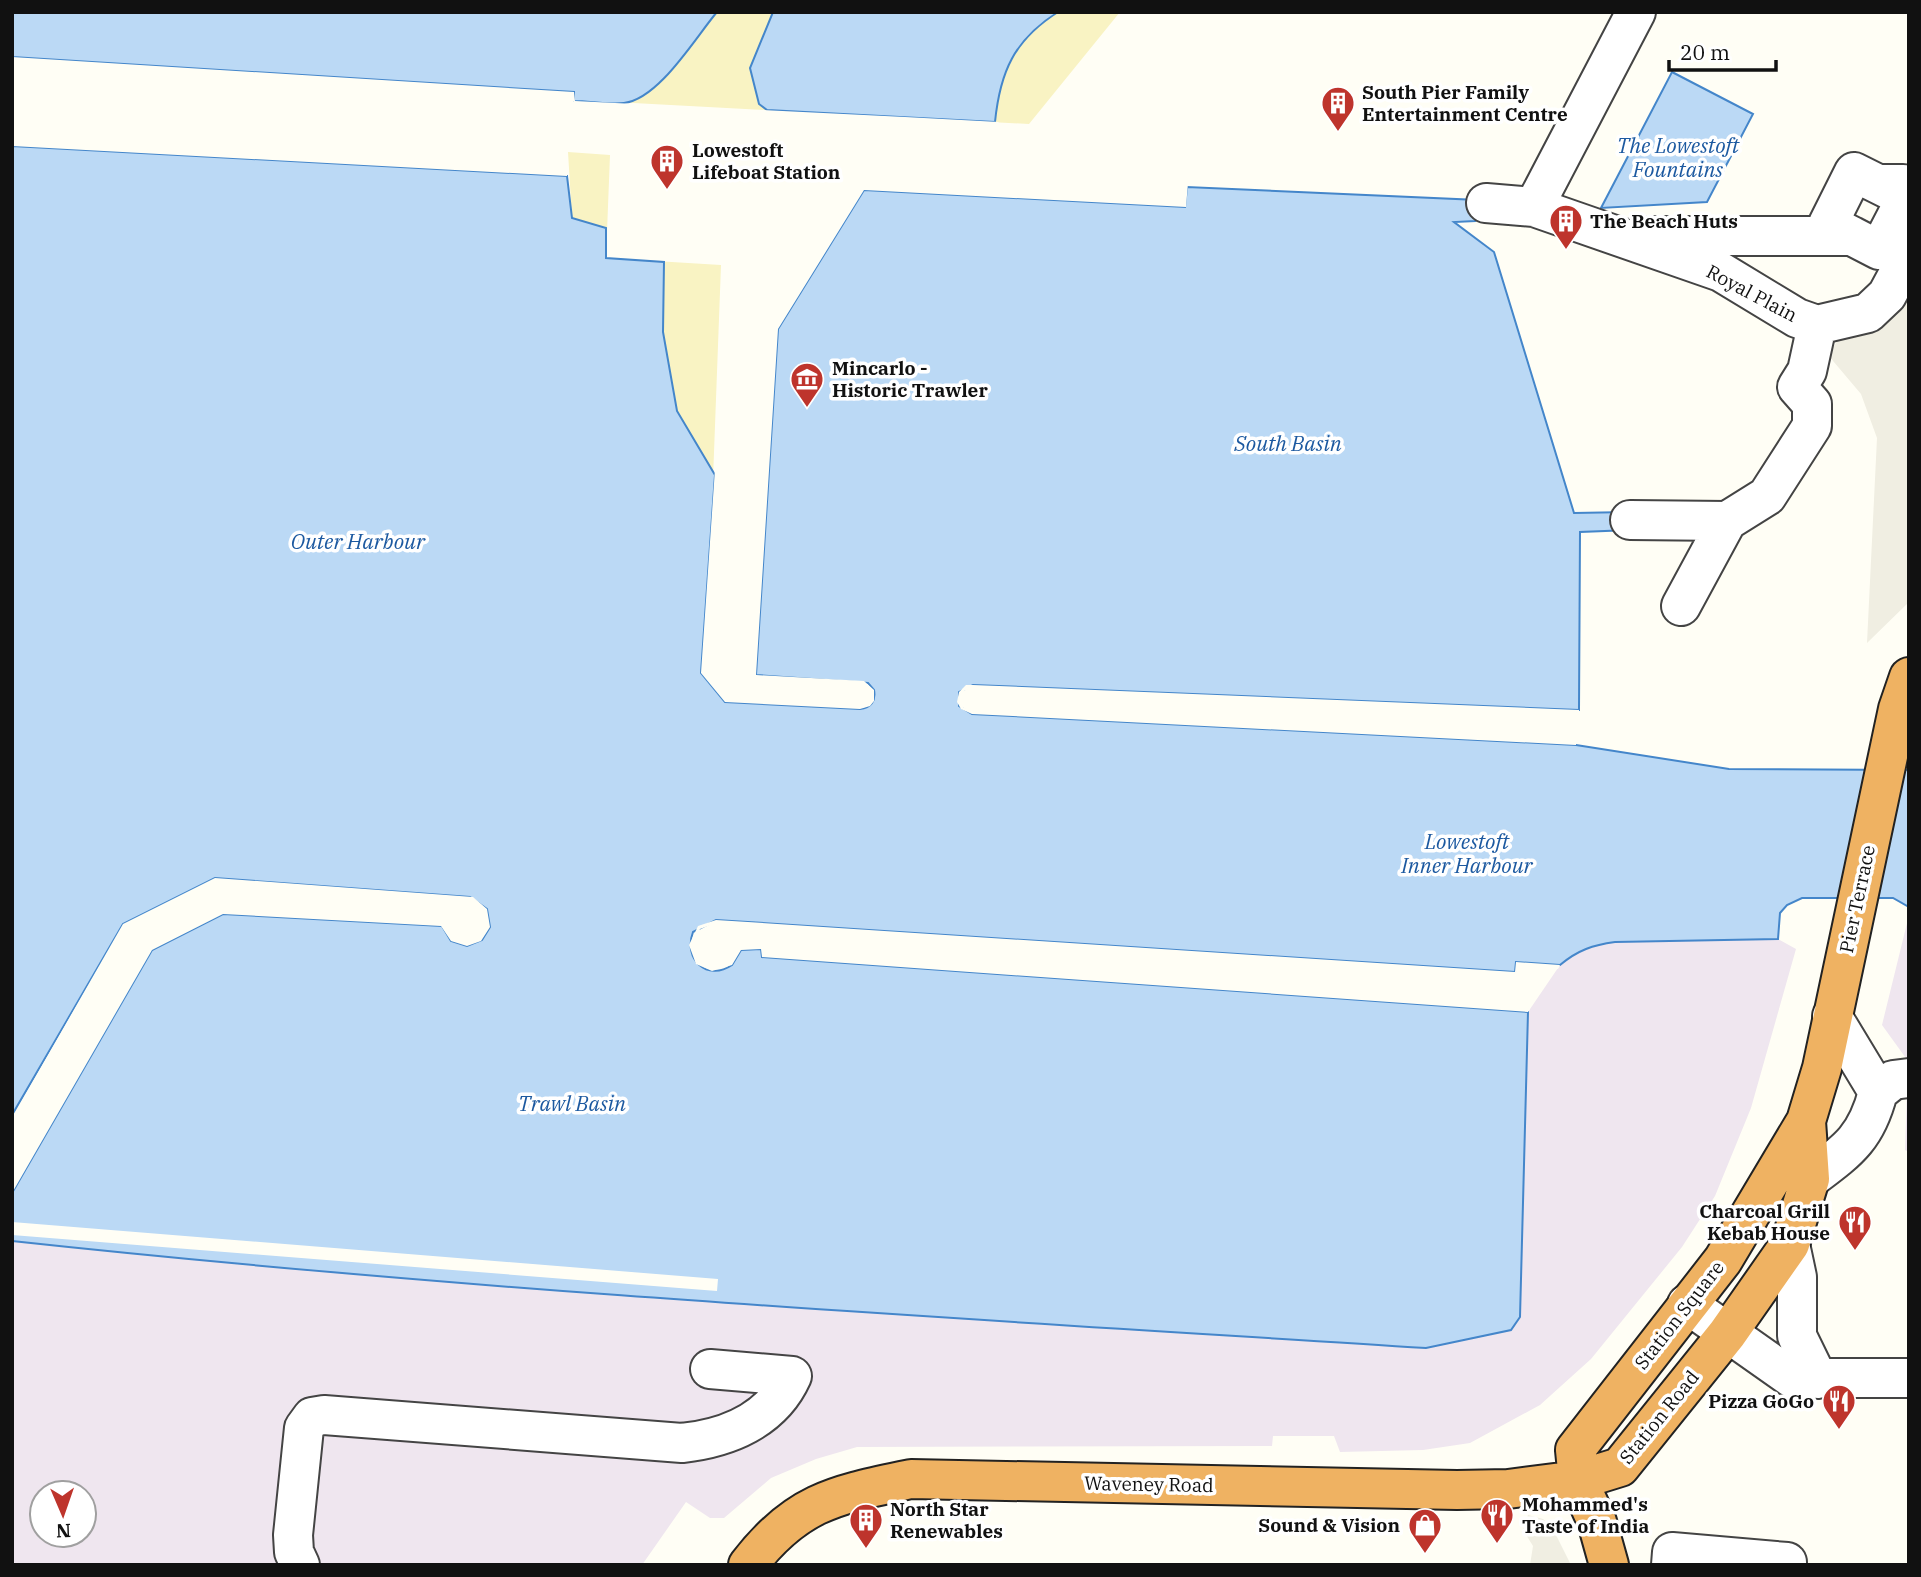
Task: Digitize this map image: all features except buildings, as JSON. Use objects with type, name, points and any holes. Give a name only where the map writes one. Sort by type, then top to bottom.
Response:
[{"type":"highway","name":"Pier Terrace","points":[[1807,1121],[1903,693]]},
{"type":"highway","points":[[1727,1334],[1790,1244],[1810,1179],[1807,1121]]},
{"type":"highway","name":"Station Square","points":[[1609,1565],[1597,1522],[1578,1480],[1575,1450],[1723,1261],[1807,1121]]},
{"type":"highway","name":"Station Road","points":[[1578,1480],[1620,1467],[1727,1334]]},
{"type":"highway","name":"Waveney Road","points":[[748,1565],[766,1541],[808,1507],[845,1493],[911,1479],[1457,1490],[1508,1489],[1578,1480]]},
{"type":"street","points":[[1534,207],[1636,12]]},
{"type":"street","points":[[1622,236],[1852,236],[1828,223],[1854,172],[1894,184]]},
{"type":"street","name":"Royal Plain","points":[[1486,203],[1534,207],[1721,272],[1797,318],[1817,325]]},
{"type":"street","points":[[1681,606],[1727,521],[1767,496],[1812,426],[1811,404],[1797,387],[1807,371],[1817,325],[1868,313],[1898,299],[1909,254]]},
{"type":"street","points":[[1630,520],[1727,521]]},
{"type":"street","points":[[1810,1179],[1843,1154],[1870,1122],[1893,1085],[1832,1016]]},
{"type":"street","points":[[1790,1244],[1797,1278],[1797,1336],[1818,1379]]},
{"type":"street","points":[[1687,1304],[1791,1378],[1909,1378]]},
{"type":"street","points":[[300,1565],[293,1535],[304,1428],[312,1417],[324,1415],[682,1443],[735,1431],[756,1419],[774,1406],[792,1376],[710,1369]]},
{"type":"street","points":[[1671,1565],[1672,1552],[1787,1562]]},
{"type":"shaded area","points":[[1887,295],[1909,303],[1909,602],[1867,643],[1877,438],[1861,394],[1828,355],[1853,318]]},
{"type":"shaded area","points":[[1909,915],[1909,1152],[1905,1150],[1908,1061],[1882,1025]]},
{"type":"shaded area","points":[[1778,939],[1796,949],[1751,1108],[1715,1196],[1682,1247],[1591,1359],[1540,1405],[1470,1443],[1423,1450],[1340,1452],[1334,1436],[1273,1436],[1272,1446],[857,1447],[816,1459],[771,1478],[724,1518],[710,1518],[686,1502],[642,1565],[12,1565],[12,1235],[1520,1317],[1528,1012],[1560,965],[1574,953],[1592,945],[1615,942]]},
{"type":"shaded area","points":[[1528,1515],[1543,1519],[1552,1527],[1571,1565],[1530,1565],[1533,1546],[1523,1530]]},
{"type":"sand","points":[[672,12],[1120,12],[1029,124],[596,101]]},
{"type":"sand","points":[[568,152],[610,155],[606,258],[721,265],[712,506],[572,218]]},
{"type":"water","points":[[12,12],[717,12],[675,66],[650,91],[637,99],[612,104],[574,101],[574,92],[12,57]]},
{"type":"water","points":[[773,12],[1058,12],[1030,34],[1012,59],[1001,88],[995,122],[767,110],[759,104],[750,68]]},
{"type":"water","name":"The Lowestoft Fountains","points":[[1672,72],[1753,114],[1707,202],[1601,208]]},
{"type":"water","points":[[12,146],[567,176],[572,218],[606,228],[606,258],[664,262],[663,332],[677,411],[715,475],[701,673],[725,702],[860,709],[873,701],[874,690],[868,683],[756,675],[778,329],[864,190],[1185,207],[1187,187],[1478,200],[1475,221],[1454,222],[1494,252],[1574,513],[1629,512],[1630,530],[1580,532],[1579,710],[973,685],[959,692],[959,706],[972,714],[1576,745],[1729,769],[1909,770],[1909,907],[1893,898],[1802,898],[1787,905],[1780,913],[1778,939],[1615,942],[1586,949],[1560,965],[1516,962],[1515,972],[716,920],[693,932],[691,951],[694,959],[699,965],[714,971],[732,965],[741,950],[761,949],[762,957],[1528,1012],[1520,1317],[1511,1330],[1426,1348],[541,1289],[12,1241],[12,1193],[152,950],[223,914],[442,926],[451,941],[467,946],[482,940],[490,927],[487,909],[470,897],[215,878],[123,924],[12,1115]]},
{"type":"pier","points":[[12,57],[574,92],[575,101],[635,104],[625,107],[574,104],[571,95],[12,61]]},
{"type":"pier","points":[[760,110],[999,122],[995,126],[767,113]]},
{"type":"pier","points":[[12,142],[567,173],[567,176],[12,146]]},
{"type":"pier","points":[[1188,183],[1186,207],[864,190],[778,329],[756,675],[864,681],[874,690],[874,701],[870,706],[860,709],[725,702],[701,673],[715,469],[718,476],[705,672],[727,698],[860,705],[868,703],[872,696],[870,689],[863,685],[755,678],[752,675],[775,328],[861,188],[1183,203],[1184,186]]},
{"type":"pier","points":[[966,685],[1579,710],[1579,713],[973,688],[964,691],[961,698],[963,707],[972,711],[1576,742],[1576,745],[972,714],[961,709],[957,702],[959,692]]},
{"type":"pier","points":[[215,878],[473,897],[487,909],[490,927],[481,941],[467,946],[451,941],[441,926],[223,914],[152,950],[12,1193],[12,1186],[150,947],[223,911],[442,923],[453,938],[467,942],[479,938],[487,926],[485,911],[469,900],[216,881],[126,926],[12,1118],[123,924]]},
{"type":"pier","points":[[716,920],[1515,972],[1516,962],[1560,965],[1558,969],[1519,966],[1515,975],[716,923],[700,929],[693,945],[699,961],[713,968],[730,963],[739,946],[762,946],[765,953],[1530,1009],[1528,1012],[762,957],[761,949],[741,950],[732,965],[712,971],[696,964],[689,945],[698,926]]},
{"type":"pier","points":[[12,1222],[718,1279],[717,1291],[12,1235]]},
{"type":"place","name":"South Pier Family Entertainment Centre","points":[[1338,133]]},
{"type":"place","name":"Lowestoft Lifeboat Station","points":[[667,191]]},
{"type":"place","name":"The Beach Huts","points":[[1566,251]]},
{"type":"place","name":"Mincarlo - Historic Trawler","points":[[807,409]]},
{"type":"place","name":"Charcoal Grill Kebab House","points":[[1855,1252]]},
{"type":"place","name":"Pizza GoGo","points":[[1839,1431]]},
{"type":"place","name":"Mohammed's Taste of India","points":[[1497,1545]]},
{"type":"place","name":"North Star Renewables","points":[[866,1550]]},
{"type":"place","name":"Sound & Vision","points":[[1425,1555]]},
{"type":"water label","name":"South Basin","points":[[1288,444]]},
{"type":"water label","name":"Outer Harbour","points":[[358,542]]},
{"type":"water label","name":"Lowestoft Inner Harbour","points":[[1467,854]]},
{"type":"water label","name":"Trawl Basin","points":[[572,1104]]}]
